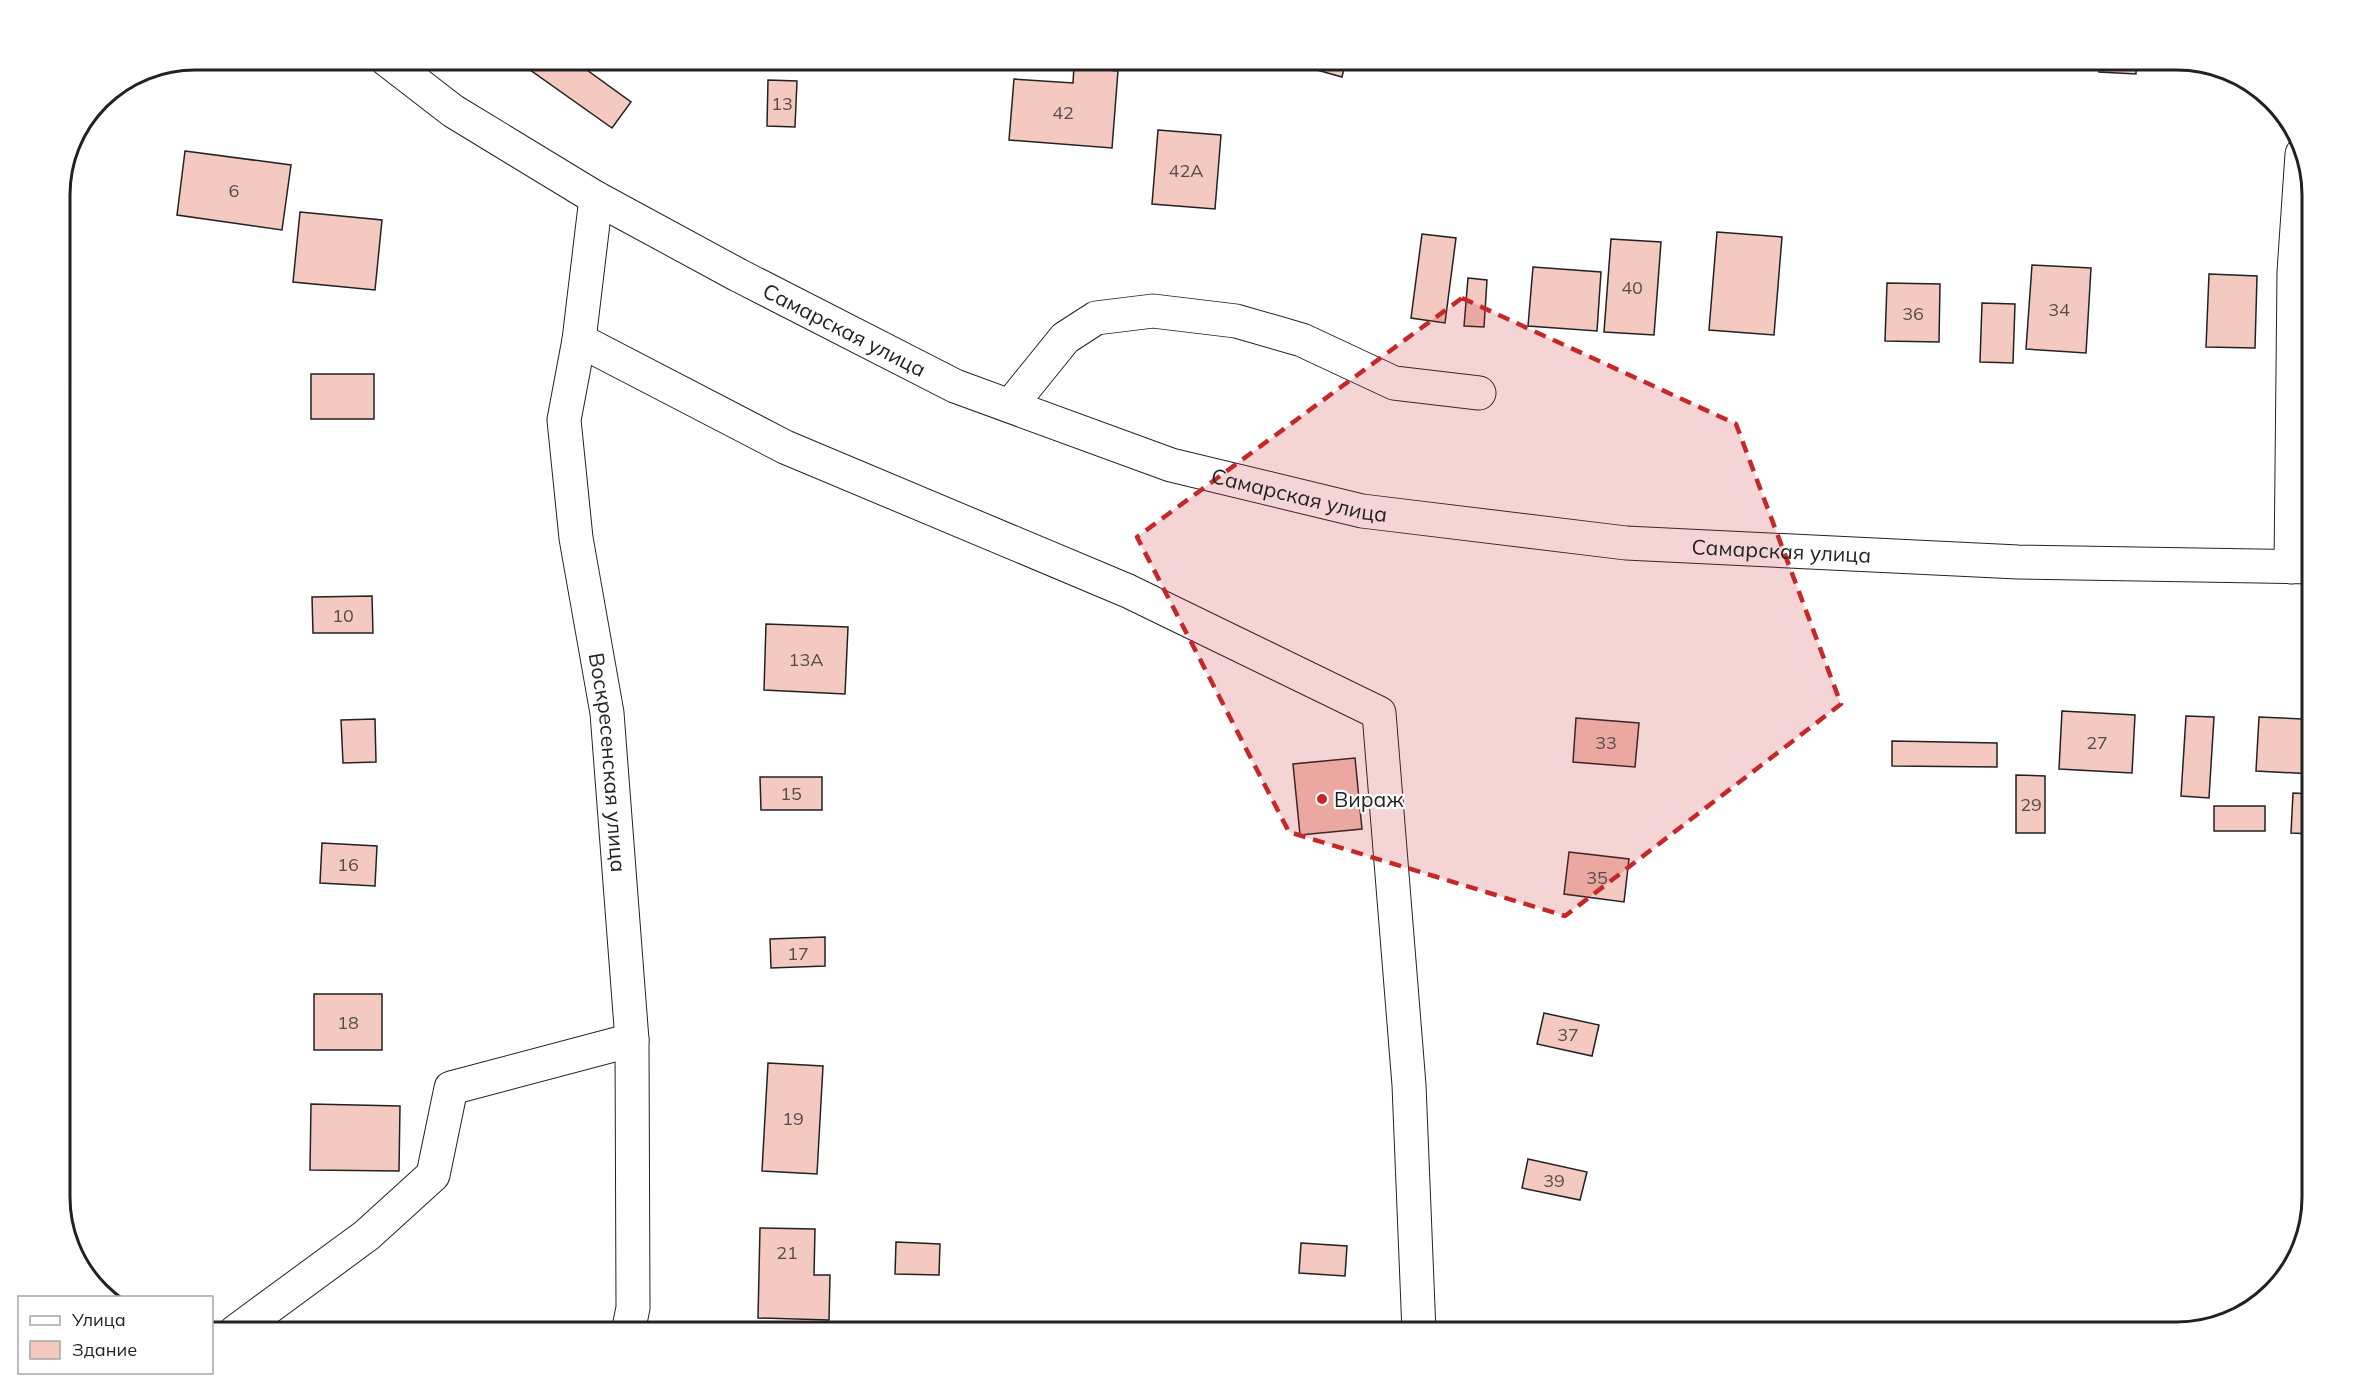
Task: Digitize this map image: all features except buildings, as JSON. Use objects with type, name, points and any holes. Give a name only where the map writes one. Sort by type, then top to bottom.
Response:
[{"type":"street","name":"Самарская улица","points":[[400,70],[453,111],[596,198],[738,275],[955,386],[1171,465],[1362,511],[1626,543],[2018,562],[2302,567]]},
{"type":"street","points":[[2301,175],[2294,272],[2302,567]]},
{"type":"street","name":"Воскресенская улица","points":[[596,198],[579,340],[564,420],[576,538],[607,713],[632,1040],[633,1308],[630,1322]]},
{"type":"street","points":[[1010,406],[1065,338],[1096,318],[1153,311],[1236,321],[1292,337],[1394,383],[1479,393]]},
{"type":"street","points":[[579,340],[785,447],[1128,591],[1379,713],[1408,1085],[1419,1322]]},
{"type":"street","points":[[249,1322],[367,1235],[433,1175],[451,1088],[632,1040]]},
{"type":"highlighted area","points":[[1462,298],[1736,424],[1841,704],[1565,916],[1289,832],[1137,537]]},
{"type":"place","name":"Вираж","points":[[1322,799]]}]
